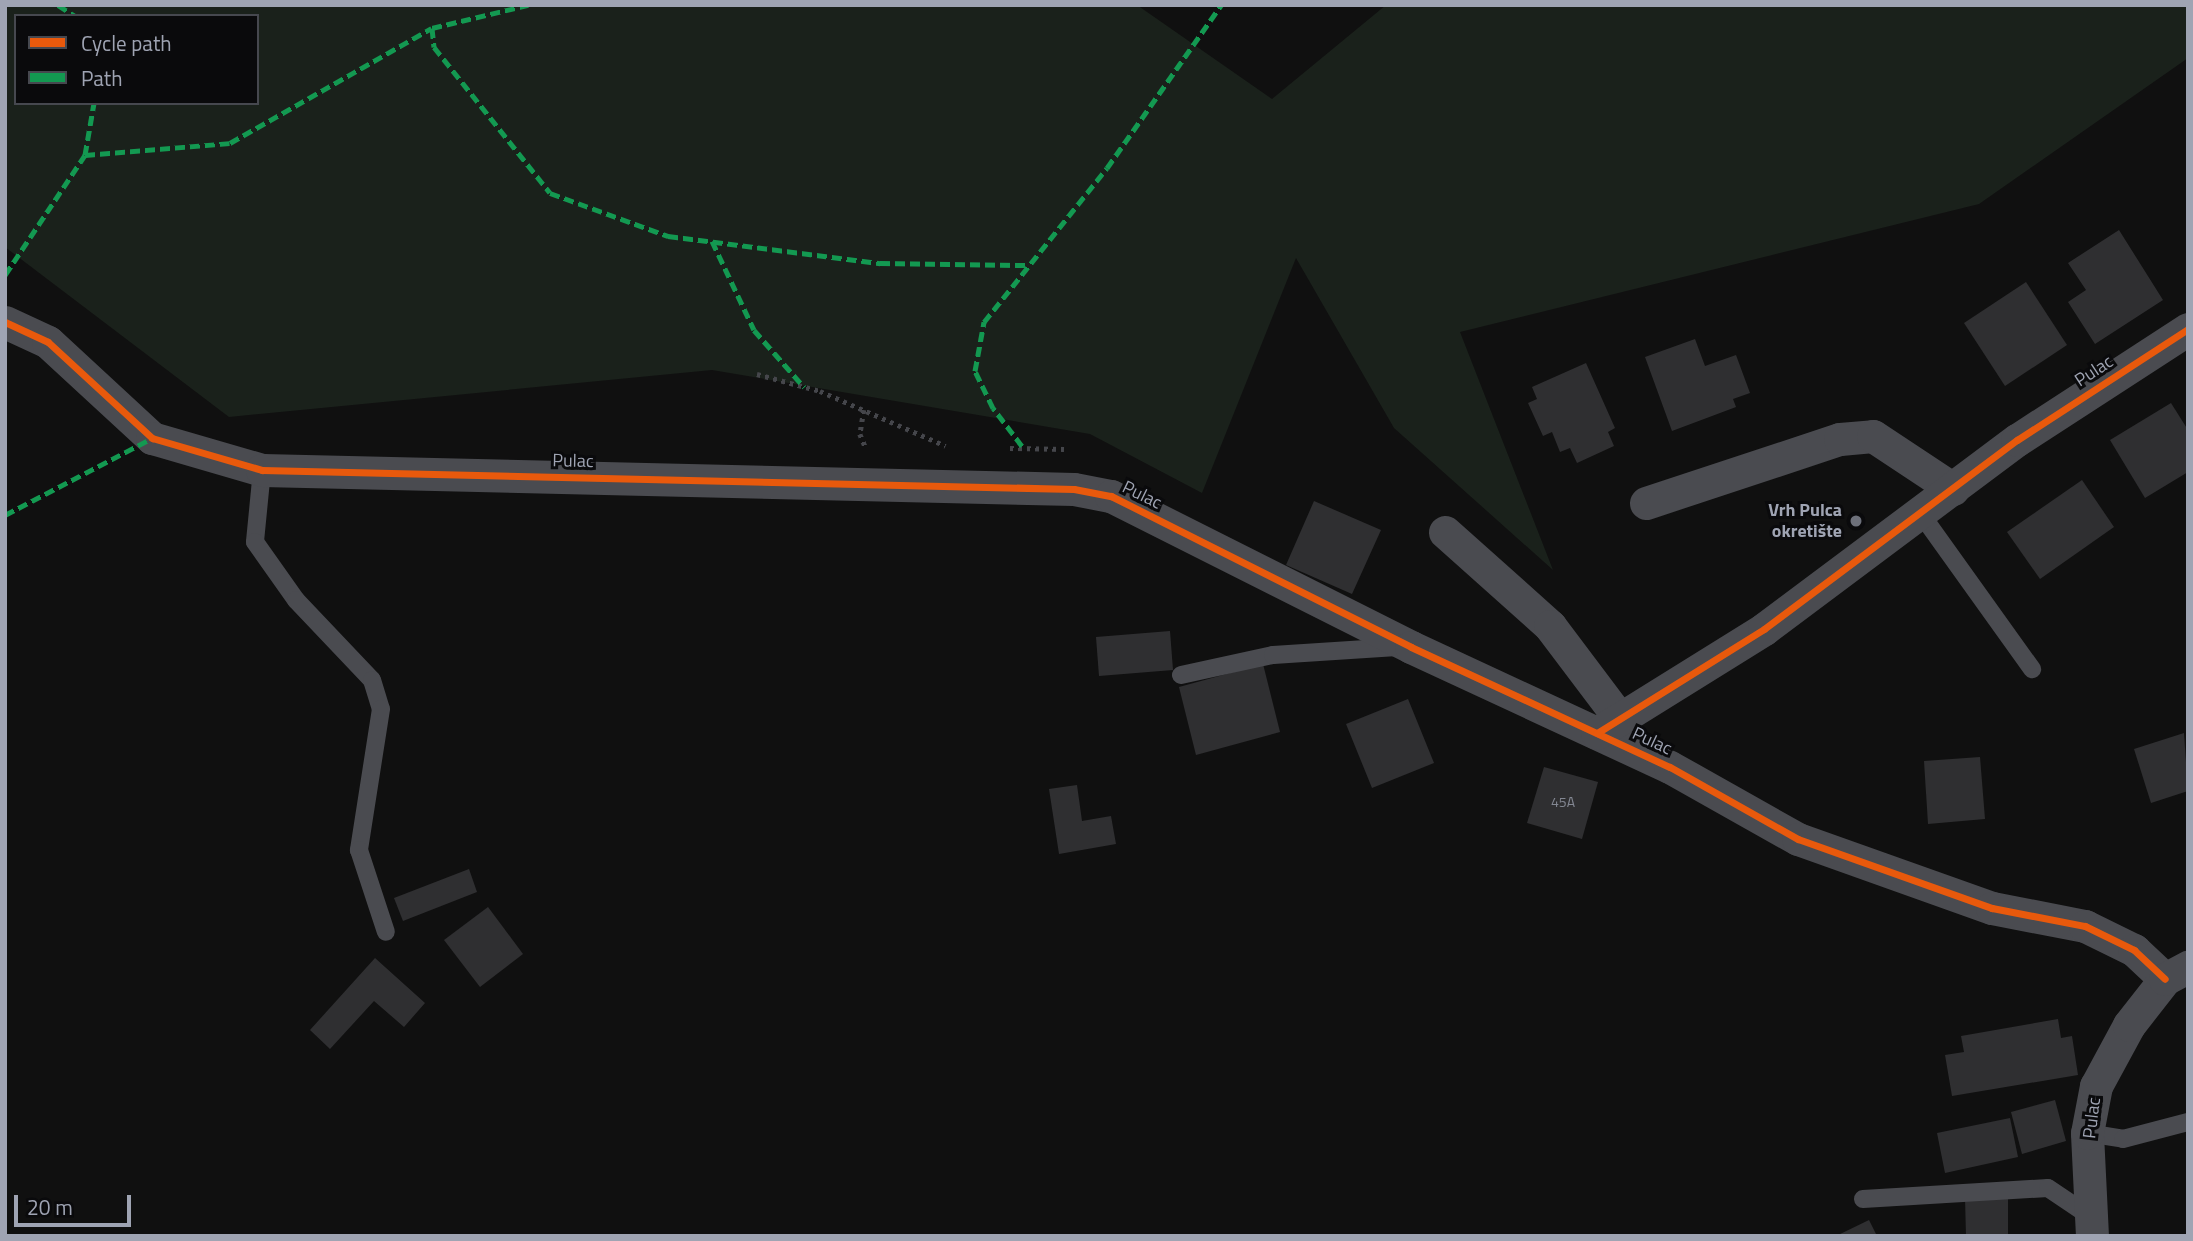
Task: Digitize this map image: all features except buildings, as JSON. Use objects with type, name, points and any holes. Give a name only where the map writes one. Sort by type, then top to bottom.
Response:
[{"type":"street","name":"Pulac","points":[[5,322],[48,342],[152,438],[262,470],[1074,489],[1111,496],[1411,647],[1608,726],[1798,839],[1992,908],[2085,926],[2176,973],[2129,1025],[2096,1086],[2087,1133],[2091,1226]]},
{"type":"street","name":"Pulac","points":[[1608,726],[1764,629],[2017,440],[2188,329]]},
{"type":"street","points":[[1646,503],[1840,439],[1873,436],[1953,489]]},
{"type":"street","points":[[1445,533],[1550,626],[1608,726]]},
{"type":"lane","points":[[262,470],[255,542],[296,600],[372,680],[381,709],[359,850],[386,932]]},
{"type":"lane","points":[[1921,513],[2032,669]]},
{"type":"lane","points":[[1181,675],[1273,655],[1411,647]]},
{"type":"lane","points":[[2087,1133],[2123,1139],[2188,1122]]},
{"type":"lane","points":[[1863,1199],[2048,1188],[2091,1226]]},
{"type":"path","points":[[757,374],[864,410],[950,447]]},
{"type":"path","points":[[864,410],[860,434],[867,450]]},
{"type":"path","points":[[1000,449],[1068,449]]},
{"type":"shaded area","points":[[5,5],[1137,5],[1272,99],[1386,5],[2188,5],[2188,58],[1979,204],[1460,332],[1553,570],[1394,428],[1296,258],[1202,493],[1090,434],[712,370],[229,417],[5,247]]},
{"type":"marked path","points":[[58,5],[72,14]]},
{"type":"marked path","points":[[85,155],[230,143],[432,28],[528,5]]},
{"type":"marked path","points":[[1022,446],[993,408],[975,371],[984,322],[1107,168],[1221,5]]},
{"type":"marked path","points":[[432,28],[434,47],[550,193],[668,236],[880,263],[1030,265]]},
{"type":"marked path","points":[[5,275],[85,155],[94,105]]},
{"type":"marked path","points":[[712,241],[754,330],[804,387]]},
{"type":"marked path","points":[[5,515],[152,438]]},
{"type":"cycle path","points":[[5,322],[48,342],[152,438],[262,470],[1074,489],[1111,496],[1411,647],[1670,767],[1798,839],[1992,908],[2085,926],[2134,950],[2165,979]]},
{"type":"cycle path","points":[[1597,733],[1764,629],[2017,440],[2188,329]]},
{"type":"place","name":"Vrh Pulca okretište","points":[[1856,521]]}]
